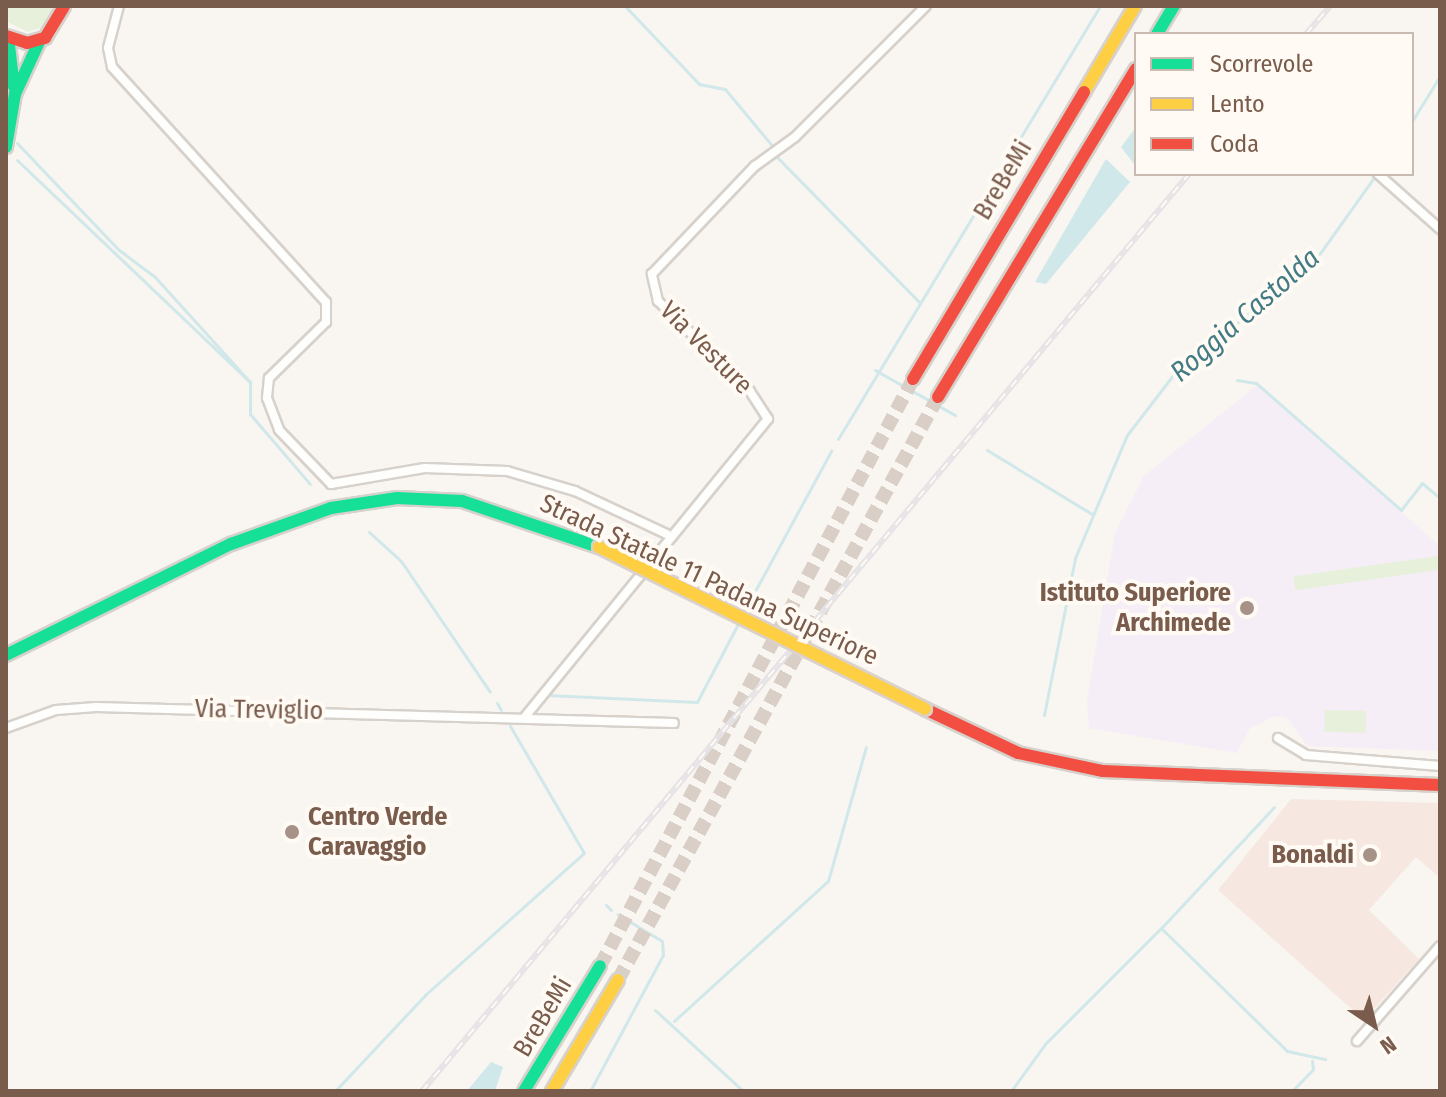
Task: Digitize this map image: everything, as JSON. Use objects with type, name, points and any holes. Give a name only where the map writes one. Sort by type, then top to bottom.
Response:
[{"type":"main road","points":[[6,147],[15,94],[40,40],[55,30],[64,6]]},
{"type":"main road","name":"BreBeMi","points":[[913,379],[1135,6]]},
{"type":"main road","points":[[1158,32],[1174,6]]},
{"type":"main road","points":[[15,94],[7,36],[40,40]]},
{"type":"main road","points":[[938,397],[1134,72]]},
{"type":"main road","name":"Strada Statale 11 Padana Superiore","points":[[7,654],[270,526],[331,508],[397,498],[462,501],[599,547],[925,709],[1059,764],[1147,775],[1440,785]]},
{"type":"main road","name":"BreBeMi","points":[[524,1091],[600,966]]},
{"type":"main road","name":"BreBeMi","points":[[552,1091],[618,980]]},
{"type":"street","points":[[119,6],[108,48],[112,67],[326,302],[326,322],[269,378],[267,398],[279,430],[331,484],[425,468],[507,471],[575,491],[667,534]]},
{"type":"street","name":"Via Vesture","points":[[519,717],[667,534],[768,419],[750,391],[658,301],[652,274],[755,166],[795,137],[926,6]]},
{"type":"street","points":[[1380,176],[1440,229]]},
{"type":"street","name":"Via Treviglio","points":[[6,728],[78,707],[674,723]]},
{"type":"street","points":[[1278,738],[1306,755],[1440,766]]},
{"type":"street","points":[[1357,1041],[1440,946]]},
{"type":"shaded area","points":[[1257,385],[1440,546],[1440,751],[1307,746],[1287,718],[1276,716],[1250,728],[1237,753],[1089,728],[1087,701],[1115,533],[1144,476]]},
{"type":"shaded area","points":[[1291,799],[1440,803],[1440,878],[1416,857],[1369,910],[1419,959],[1364,1020],[1218,890]]},
{"type":"green space","points":[[6,6],[56,6],[46,26],[28,32],[6,21]]},
{"type":"green space","points":[[1438,556],[1440,570],[1295,590],[1293,576]]},
{"type":"green space","points":[[1325,710],[1366,711],[1366,733],[1325,732]]},
{"type":"water","points":[[1134,130],[1134,164],[1121,147]]},
{"type":"water","points":[[1106,159],[1130,182],[1046,284],[1035,282]]},
{"type":"water","points":[[491,1062],[503,1067],[495,1091],[467,1091]]},
{"type":"waterway","points":[[625,6],[699,84],[725,89],[774,148]]},
{"type":"waterway","points":[[838,439],[1100,6]]},
{"type":"waterway","name":"Roggia Castolda","points":[[1414,118],[1440,76]]},
{"type":"waterway","points":[[17,143],[119,250],[155,277],[250,382]]},
{"type":"waterway","points":[[777,157],[918,301]]},
{"type":"waterway","points":[[17,160],[250,382],[250,414],[310,484]]},
{"type":"waterway","name":"Roggia Castolda","points":[[1044,715],[1075,558],[1127,435],[1177,370],[1313,263],[1373,179]]},
{"type":"waterway","points":[[875,370],[955,415]]},
{"type":"waterway","points":[[1237,380],[1256,383],[1401,510],[1422,483],[1440,498]]},
{"type":"waterway","points":[[987,450],[1092,514]]},
{"type":"waterway","points":[[742,615],[831,451]]},
{"type":"waterway","points":[[369,532],[401,561],[490,692]]},
{"type":"waterway","points":[[547,695],[697,702],[739,622]]},
{"type":"waterway","points":[[497,703],[501,710]]},
{"type":"waterway","points":[[335,1091],[425,995],[584,853],[510,726]]},
{"type":"waterway","points":[[674,1021],[828,881],[866,747]]},
{"type":"waterway","points":[[1274,807],[1161,928],[1287,1051],[1325,1059]]},
{"type":"waterway","points":[[606,905],[611,910]]},
{"type":"waterway","points":[[590,1091],[663,955],[662,941],[617,914]]},
{"type":"waterway","points":[[1011,1091],[1045,1044],[1161,928]]},
{"type":"waterway","points":[[655,1010],[743,1091]]},
{"type":"waterway","points":[[1292,1091],[1313,1069],[1312,1061]]},
{"type":"tunnel","points":[[600,966],[913,379]]},
{"type":"tunnel","points":[[618,980],[938,397]]},
{"type":"railway","points":[[1308,32],[1330,6]]},
{"type":"railway","points":[[422,1091],[1187,176]]},
{"type":"traffic: fast","points":[[1158,32],[1174,6]]},
{"type":"traffic: fast","points":[[8,37],[14,87]]},
{"type":"traffic: fast","points":[[6,147],[15,94],[40,40]]},
{"type":"traffic: fast","points":[[6,655],[231,544],[331,508],[397,498],[462,501],[599,547]]},
{"type":"traffic: fast","points":[[524,1091],[600,966]]},
{"type":"traffic: slow","points":[[1084,92],[1135,6]]},
{"type":"traffic: slow","points":[[599,547],[925,709]]},
{"type":"traffic: slow","points":[[552,1091],[618,980]]},
{"type":"traffic: jam","points":[[6,36],[27,43],[45,38],[64,6]]},
{"type":"traffic: jam","points":[[938,397],[1134,72]]},
{"type":"traffic: jam","points":[[913,379],[1084,92]]},
{"type":"traffic: jam","points":[[925,709],[1018,753],[1103,771],[1440,785]]},
{"type":"place","name":"Istituto Superiore Archimede","points":[[1247,608]]},
{"type":"place","name":"Centro Verde Caravaggio","points":[[292,832]]},
{"type":"place","name":"Bonaldi","points":[[1370,855]]}]
